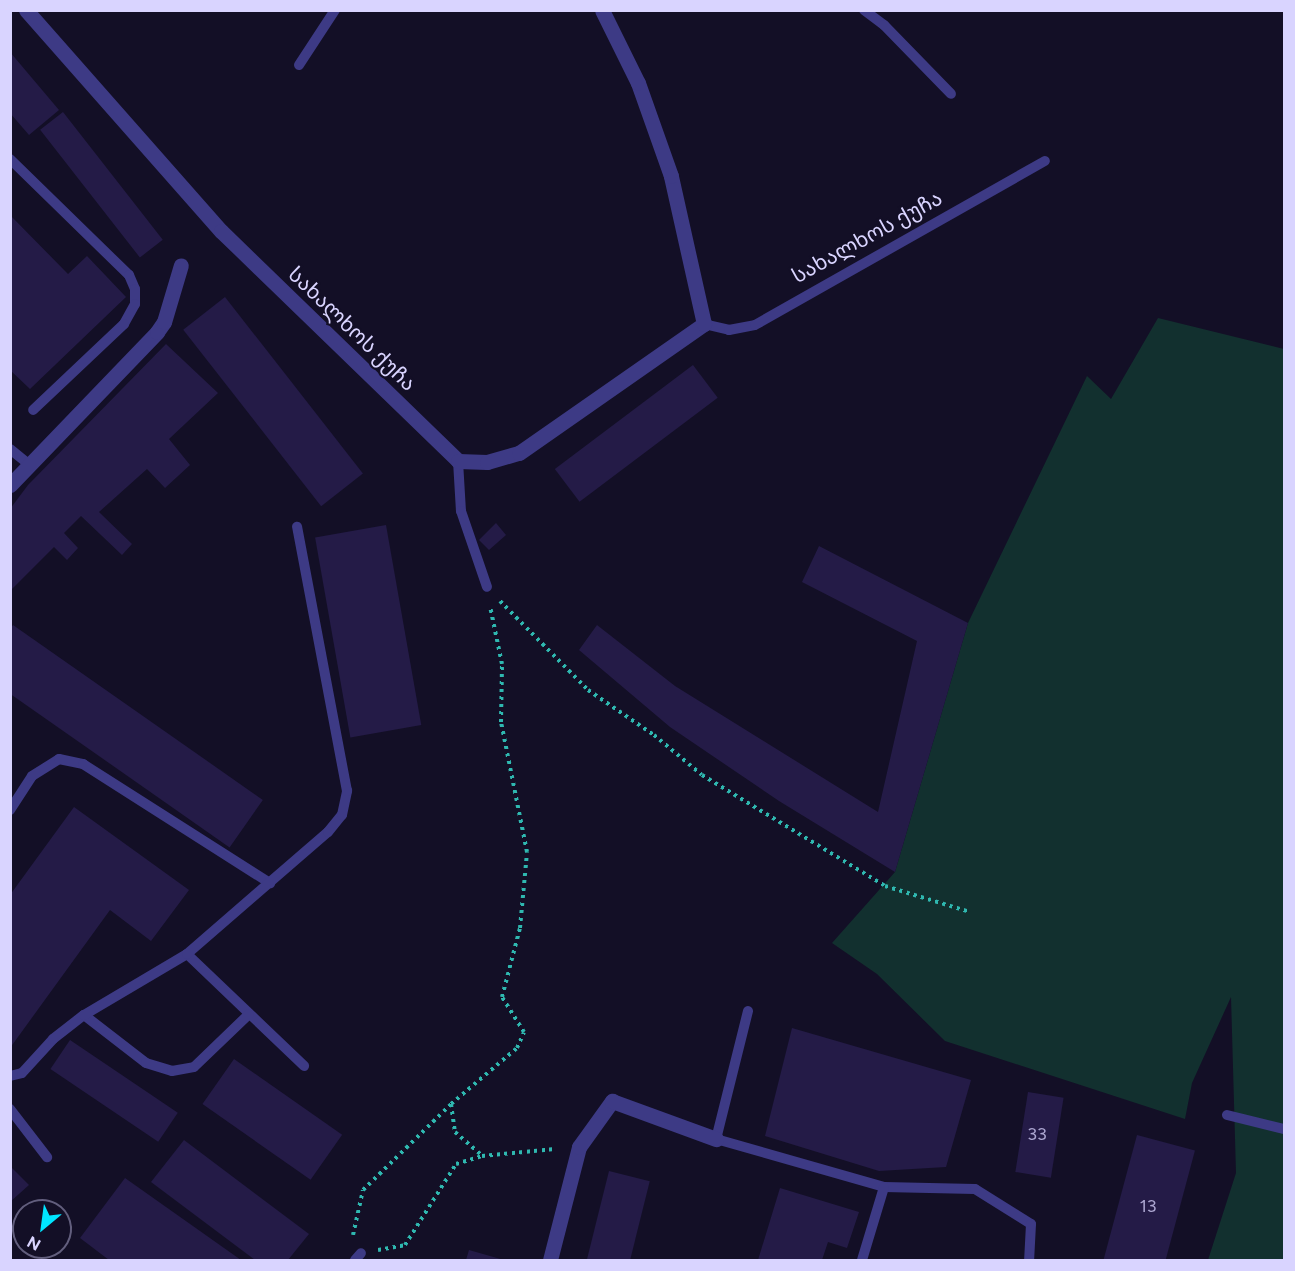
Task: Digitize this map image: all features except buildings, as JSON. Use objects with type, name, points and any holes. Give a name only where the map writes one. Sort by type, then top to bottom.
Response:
[{"type":"street","name":"სახალხოს ქუჩა","points":[[27,10],[221,231],[458,461]]},
{"type":"street","points":[[458,461],[487,462],[519,453],[704,324],[671,176],[638,83],[602,10]]},
{"type":"street","points":[[10,485],[164,322],[181,265]]},
{"type":"street","points":[[550,1260],[579,1148],[612,1101],[716,1139]]},
{"type":"lane","points":[[299,65],[335,10]]},
{"type":"lane","points":[[864,10],[884,25],[951,94]]},
{"type":"lane","points":[[10,159],[129,275],[135,289],[135,304],[124,324],[33,410]]},
{"type":"lane","name":"სახალხოს ქუჩა","points":[[704,324],[729,330],[755,325],[1045,162]]},
{"type":"lane","points":[[10,449],[30,465]]},
{"type":"lane","points":[[458,461],[461,511],[487,587]]},
{"type":"lane","points":[[10,1076],[22,1073],[53,1039],[84,1015],[187,954],[328,832],[342,815],[347,791],[297,527]]},
{"type":"lane","points":[[10,810],[32,776],[59,759],[83,764],[270,882]]},
{"type":"lane","points":[[187,954],[304,1066]]},
{"type":"lane","points":[[748,1011],[716,1139],[884,1187],[975,1189],[1030,1224],[1029,1260]]},
{"type":"lane","points":[[84,1015],[146,1062],[172,1071],[194,1067],[249,1014]]},
{"type":"lane","points":[[10,1109],[47,1157]]},
{"type":"lane","points":[[1227,1115],[1284,1129]]},
{"type":"lane","points":[[862,1260],[884,1187]]},
{"type":"path","points":[[487,587],[588,690],[654,735],[702,775],[885,886],[967,911]]},
{"type":"path","points":[[487,587],[502,664],[501,722],[527,852],[520,928],[502,997],[524,1032],[517,1048],[451,1104],[363,1190],[353,1234],[358,1257],[405,1245],[456,1164],[482,1156],[579,1148]]},
{"type":"path","points":[[451,1104],[455,1132],[482,1156]]},
{"type":"green space","points":[[1158,318],[1284,349],[1284,1260],[1208,1260],[1236,1173],[1231,997],[1192,1083],[1185,1119],[945,1041],[877,974],[832,943],[895,872],[968,623],[1087,376],[1111,399]]}]
